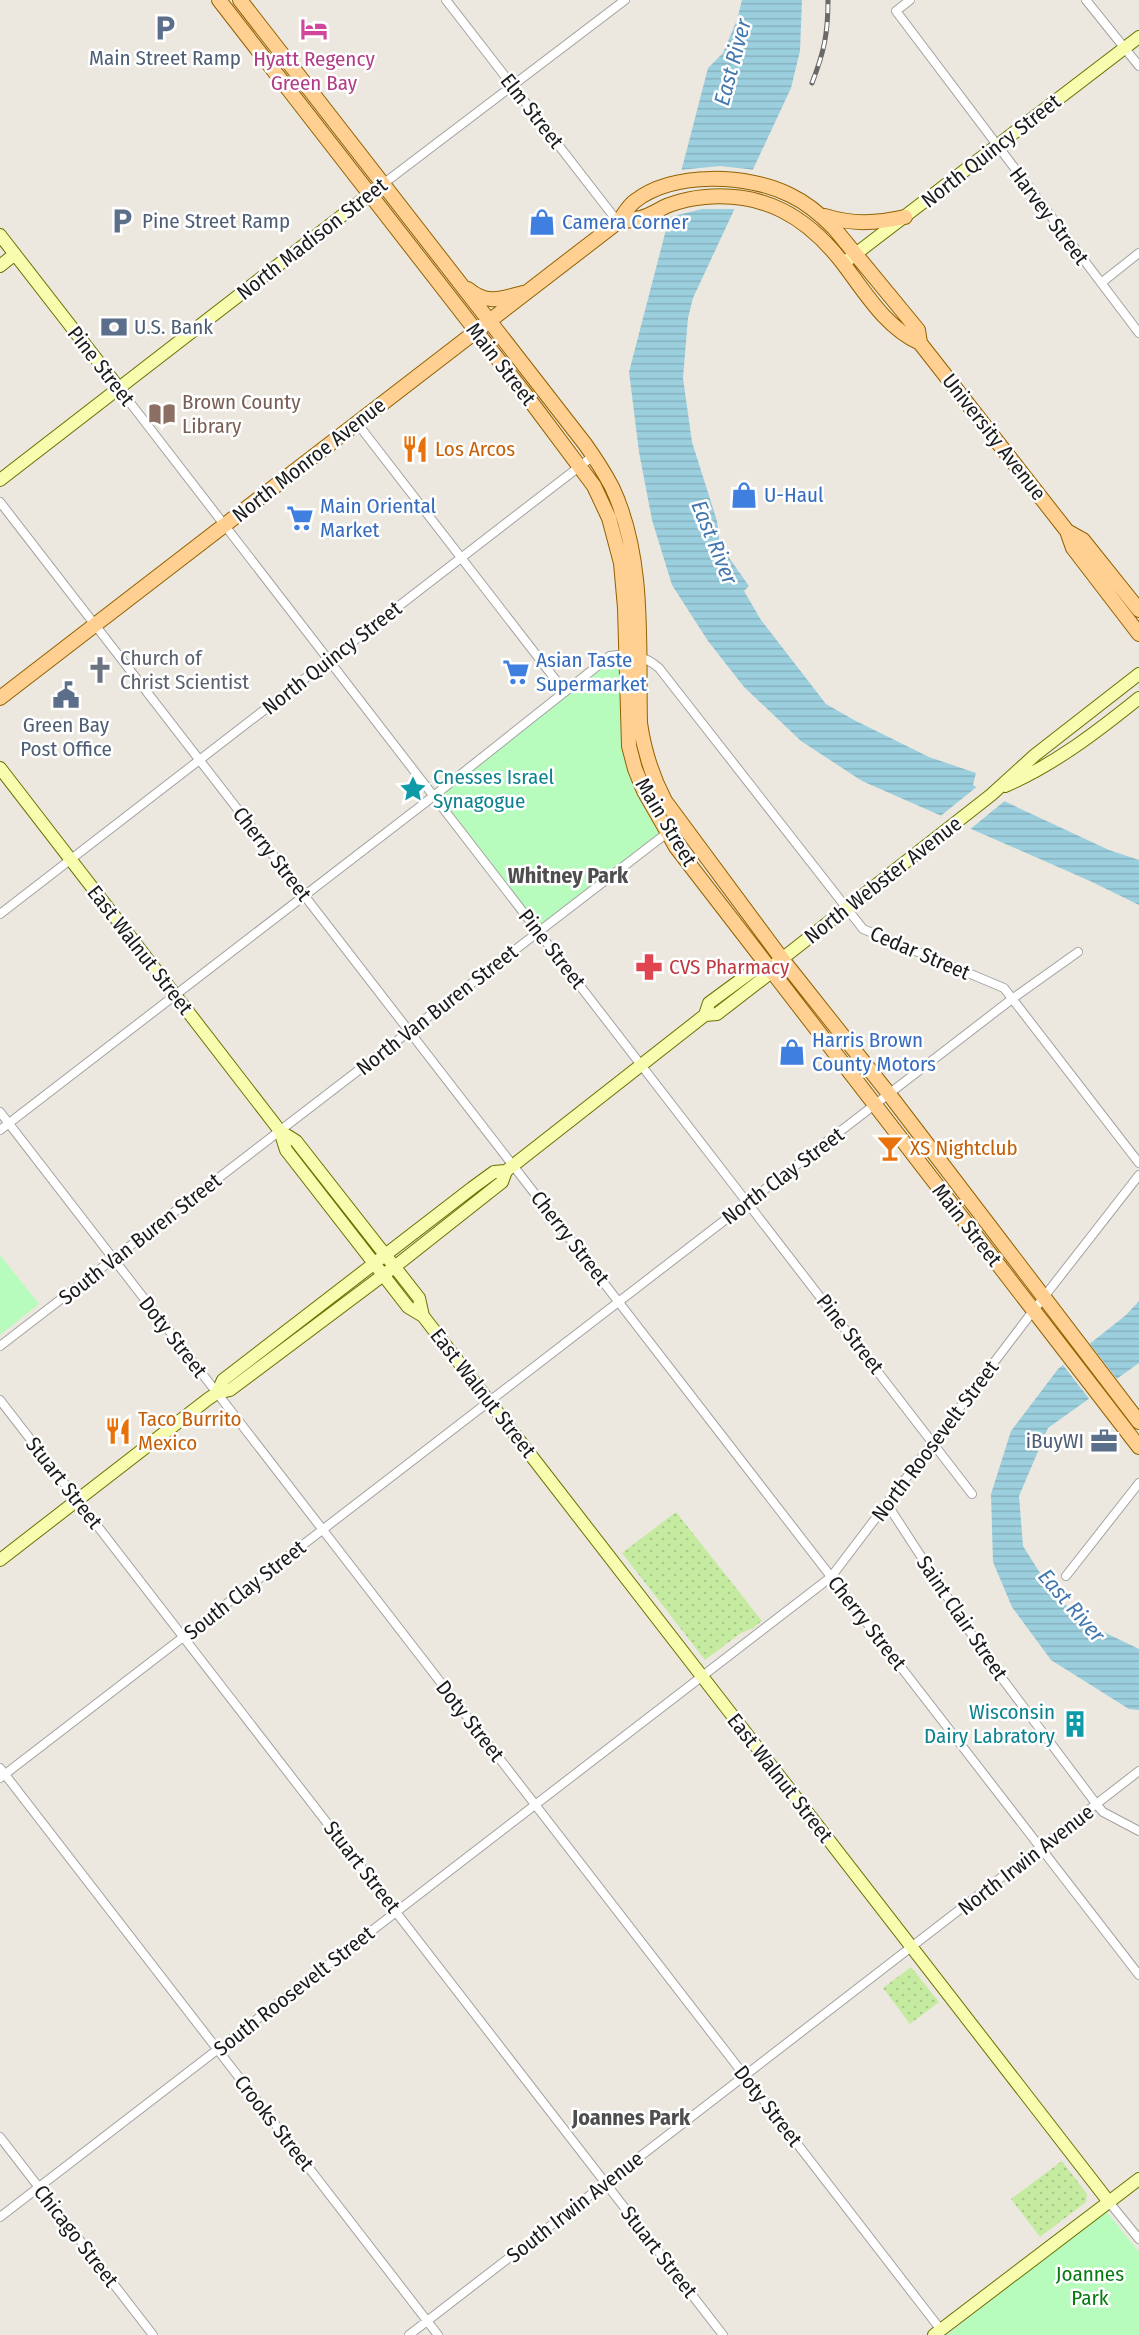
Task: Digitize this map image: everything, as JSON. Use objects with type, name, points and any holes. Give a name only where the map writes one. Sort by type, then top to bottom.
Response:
[{"type":"main road","name":"Main Street","points":[[219,0],[581,467],[603,503],[621,563],[634,656],[642,741],[658,788],[680,823],[1139,1422]]},
{"type":"main road","name":"Main Street","points":[[240,0],[593,456],[612,488],[628,537],[635,580],[634,656],[627,727],[629,746],[644,791],[667,833],[769,969],[1139,1447]]},
{"type":"main road","name":"University Avenue","points":[[618,222],[634,202],[645,195],[675,184],[723,178],[757,184],[791,195],[821,215],[856,254],[918,330],[920,343]]},
{"type":"main road","name":"University Avenue","points":[[618,222],[642,218],[669,205],[722,196],[753,200],[778,208],[801,220],[843,263],[858,286],[880,311],[905,336],[920,343],[1067,531],[1073,548],[1139,634]]},
{"type":"main road","points":[[821,215],[855,223],[876,223],[905,217]]},
{"type":"main road","name":"North Monroe Avenue","points":[[0,698],[618,222]]},
{"type":"main road","points":[[458,280],[485,299],[497,299],[528,292]]},
{"type":"main road","name":"University Avenue","points":[[1067,531],[1083,540],[1139,610]]},
{"type":"street","name":"Elm Street","points":[[446,0],[618,222]]},
{"type":"street","name":"North Madison Street","points":[[0,480],[369,194],[625,0]]},
{"type":"street","name":"Harvey Street","points":[[910,0],[896,11],[996,147],[1139,333]]},
{"type":"street","points":[[1086,0],[1139,66]]},
{"type":"street","name":"North Quincy Street","points":[[843,263],[1139,37]]},
{"type":"street","name":"Pine Street","points":[[0,235],[972,1494]]},
{"type":"street","points":[[1101,283],[1139,253]]},
{"type":"street","points":[[0,266],[15,254]]},
{"type":"street","points":[[357,423],[565,692]]},
{"type":"street","name":"North Quincy Street","points":[[0,914],[593,456]]},
{"type":"street","name":"Cherry Street","points":[[0,502],[410,1031],[509,1168],[619,1302],[1139,1975]]},
{"type":"street","points":[[0,1130],[434,796],[610,656],[634,656]]},
{"type":"street","name":"Cedar Street","points":[[634,656],[645,658],[659,668],[863,929],[1004,988],[1139,1162]]},
{"type":"street","name":"North Webster Avenue","points":[[217,1393],[223,1380],[494,1172],[509,1168],[642,1065],[705,1015],[709,1003],[758,967],[769,969],[782,959],[1139,674]]},
{"type":"street","name":"North Webster Avenue","points":[[996,790],[1043,766],[1095,732],[1139,698]]},
{"type":"street","name":"East Walnut Street","points":[[0,768],[280,1131],[286,1149],[383,1275],[408,1307],[423,1316],[1139,2239]]},
{"type":"street","name":"North Van Buren Street","points":[[280,1131],[680,823]]},
{"type":"street","name":"North Clay Street","points":[[489,1401],[1012,999],[1078,952]]},
{"type":"street","name":"Doty Street","points":[[0,1112],[745,2076],[938,2333]]},
{"type":"street","name":"East Walnut Street","points":[[280,1131],[296,1141],[385,1254],[419,1298],[423,1316]]},
{"type":"street","name":"South Van Buren Street","points":[[0,1346],[280,1131]]},
{"type":"street","name":"North Webster Avenue","points":[[217,1393],[230,1390],[395,1267],[502,1182],[509,1168]]},
{"type":"street","name":"North Roosevelt Street","points":[[702,1677],[831,1577],[1139,1175]]},
{"type":"street","points":[[0,1560],[217,1393]]},
{"type":"street","name":"Stuart Street","points":[[0,1400],[723,2335]]},
{"type":"street","name":"South Clay Street","points":[[2,1774],[489,1401]]},
{"type":"street","points":[[1066,1576],[1139,1483]]},
{"type":"street","name":"Saint Clair Street","points":[[887,1504],[989,1661],[1103,1812],[1139,1831]]},
{"type":"street","name":"South Roosevelt Street","points":[[0,2217],[702,1677]]},
{"type":"street","name":"North Irwin Avenue","points":[[912,1948],[1139,1771]]},
{"type":"street","name":"Crooks Street","points":[[2,1774],[438,2335]]},
{"type":"street","name":"South Irwin Avenue","points":[[410,2335],[912,1948]]},
{"type":"street","name":"Chicago Street","points":[[0,2137],[153,2335]]},
{"type":"street","points":[[938,2333],[1139,2179]]},
{"type":"green space","name":"Whitney Park","points":[[624,654],[652,788],[671,830],[539,932],[434,796],[610,656]]},
{"type":"green space","points":[[0,1255],[39,1304],[0,1335]]},
{"type":"green space","points":[[676,1512],[762,1621],[741,1633],[705,1660],[622,1553]]},
{"type":"green space","points":[[911,1967],[939,2002],[910,2024],[883,1988]]},
{"type":"green space","points":[[1062,2161],[1087,2194],[1086,2202],[1040,2237],[1011,2199]]},
{"type":"green space","name":"Joannes Park","points":[[1106,2211],[1139,2252],[1139,2335],[947,2335]]},
{"type":"water","name":"East River","points":[[742,0],[802,0],[800,51],[791,88],[693,298],[688,318],[683,378],[692,442],[717,521],[720,545],[749,586],[744,591],[761,620],[826,704],[929,757],[976,773],[973,785],[991,795],[1109,850],[1139,860],[1139,905],[1090,881],[862,781],[801,741],[744,687],[708,641],[672,585],[652,520],[639,452],[629,372],[708,68],[723,53],[737,20]]},
{"type":"water","points":[[1139,1301],[1139,1363],[1048,1428],[1019,1496],[1023,1546],[1052,1592],[1085,1623],[1139,1649],[1139,1710],[1129,1709],[1051,1660],[1012,1607],[993,1562],[991,1494],[1011,1431],[1058,1369],[1126,1315]]},
{"type":"pier","points":[[720,166],[756,170],[738,209],[702,209],[666,218],[679,170]]},
{"type":"pier","points":[[979,785],[1007,799],[968,831],[938,818]]},
{"type":"pier","points":[[1090,1344],[1117,1379],[1090,1400],[1063,1365]]},
{"type":"railway","points":[[812,83],[825,43],[828,0]]},
{"type":"place","name":"Main Street Ramp","points":[[165,28]]},
{"type":"place","name":"Hyatt Regency Green Bay","points":[[314,29]]},
{"type":"place","name":"Pine Street Ramp","points":[[122,221]]},
{"type":"place","name":"Camera Corner","points":[[542,222]]},
{"type":"place","name":"U.S. Bank","points":[[114,327]]},
{"type":"place","name":"Brown County Library","points":[[162,414]]},
{"type":"place","name":"Los Arcos","points":[[415,449]]},
{"type":"place","name":"U-Haul","points":[[744,495]]},
{"type":"place","name":"Main Oriental Market","points":[[300,518]]},
{"type":"place","name":"Church of Christ Scientist","points":[[100,670]]},
{"type":"place","name":"Asian Taste Supermarket","points":[[516,672]]},
{"type":"place","name":"Green Bay Post Office","points":[[66,695]]},
{"type":"place","name":"Cnesses Israel Synagogue","points":[[413,789]]},
{"type":"place","name":"CVS Pharmacy","points":[[649,967]]},
{"type":"place","name":"Harris Brown County Motors","points":[[792,1052]]},
{"type":"place","name":"XS Nightclub","points":[[890,1148]]},
{"type":"place","name":"Taco Burrito Mexico","points":[[118,1431]]},
{"type":"place","name":"iBuyWI","points":[[1104,1441]]},
{"type":"place","name":"Wisconsin Dairy Labratory","points":[[1075,1724]]},
{"type":"district","name":"Whitney Park","points":[[568,875]]},
{"type":"district","name":"Joannes Park","points":[[631,2117]]}]
